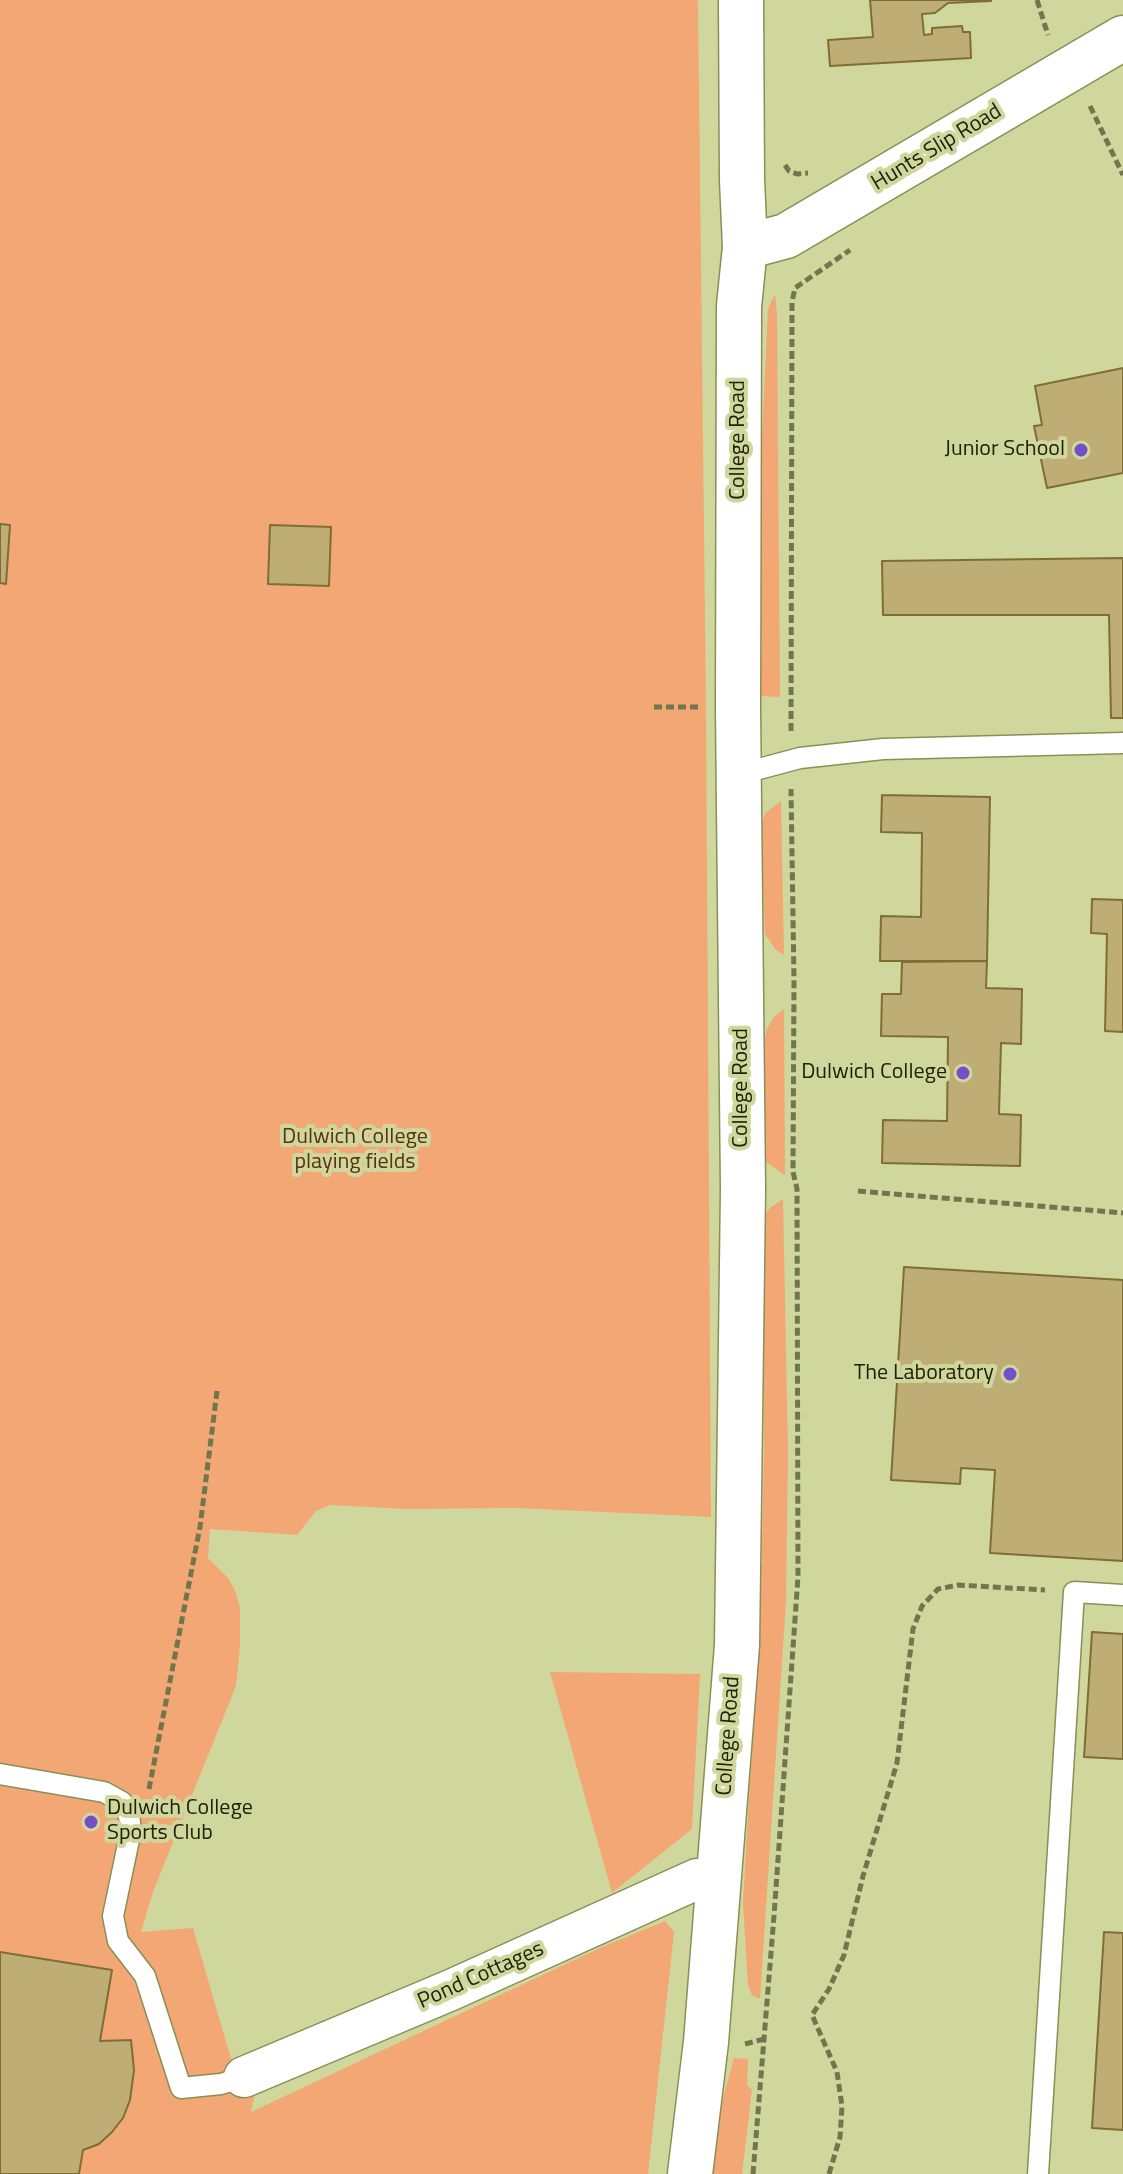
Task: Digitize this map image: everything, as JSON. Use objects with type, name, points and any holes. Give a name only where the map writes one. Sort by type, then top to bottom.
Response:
[{"type":"street","name":"College Road","points":[[690,2174],[706,2042],[737,1645],[743,1148],[738,709],[739,306],[745,247],[741,0]]},
{"type":"street","name":"Hunts Slip Road","points":[[745,247],[786,236],[1123,39]]},
{"type":"street","name":"Pond Cottages","points":[[244,2077],[451,1990],[697,1879],[719,1878]]},
{"type":"lane","points":[[740,774],[791,760],[883,749],[1123,743]]},
{"type":"lane","points":[[1038,2174],[1074,1592],[1123,1595]]},
{"type":"lane","points":[[0,1774],[104,1792],[122,1802],[131,1830],[113,1916],[118,1941],[145,1976],[181,2088],[221,2084],[244,2077]]},
{"type":"path","points":[[1037,0],[1048,35]]},
{"type":"path","points":[[1090,105],[1123,175]]},
{"type":"path","points":[[753,2174],[798,1577],[790,560],[792,302],[795,288]]},
{"type":"path","points":[[654,707],[706,707]]},
{"type":"path","points":[[858,1191],[1123,1213]]},
{"type":"path","points":[[131,1830],[148,1793],[197,1543],[217,1391]]},
{"type":"path","points":[[829,2174],[840,2137],[842,2106],[837,2072],[812,2015],[829,1989],[844,1955],[863,1876],[897,1763],[917,1617],[922,1606],[938,1589],[958,1585],[1074,1592]]},
{"type":"green space","name":"Dulwich College playing fields","points":[[0,0],[698,0],[711,1517],[518,1508],[404,1509],[330,1505],[316,1511],[297,1535],[210,1529],[208,1558],[229,1579],[240,1607],[236,1686],[153,1892],[141,1932],[193,1928],[231,2059],[234,2059],[254,2097],[251,2112],[600,1948],[665,1921],[674,1932],[648,2174],[0,2174]]},
{"type":"green space","points":[[775,294],[780,697],[760,696],[759,622],[761,461],[768,309]]},
{"type":"green space","points":[[781,801],[784,955],[776,950],[765,934],[761,826],[766,812]]},
{"type":"green space","points":[[784,1009],[785,1175],[766,1162],[764,1134],[766,1031],[774,1017]]},
{"type":"green space","points":[[783,1199],[788,1452],[786,1601],[760,1999],[752,1995],[748,1985],[743,1903],[761,1590],[764,1217],[770,1208]]},
{"type":"green space","points":[[550,1672],[700,1674],[692,1829],[612,1893]]},
{"type":"green space","points":[[734,2058],[748,2059],[747,2085],[752,2090],[742,2174],[712,2174],[717,2120]]},
{"type":"building","points":[[870,0],[991,1],[948,3],[935,13],[922,14],[924,35],[932,34],[932,28],[962,26],[963,32],[970,32],[971,58],[830,66],[828,40],[873,37]]},
{"type":"building","name":"Junior School","points":[[1123,368],[1123,473],[1047,488],[1034,426],[1042,425],[1035,386]]},
{"type":"building","points":[[0,524],[10,525],[6,584],[0,583]]},
{"type":"building","points":[[270,525],[331,527],[329,586],[268,584]]},
{"type":"building","points":[[1123,558],[1123,718],[1111,718],[1109,615],[883,615],[882,561]]},
{"type":"building","points":[[882,795],[990,797],[987,961],[880,961],[881,916],[921,917],[922,833],[881,832]]},
{"type":"building","points":[[1092,899],[1123,900],[1123,1032],[1105,1031],[1107,934],[1091,933]]},
{"type":"building","points":[[987,961],[986,988],[1022,989],[1021,1044],[1001,1043],[999,1114],[1021,1115],[1020,1166],[882,1163],[883,1120],[947,1121],[948,1037],[881,1036],[882,994],[901,994],[902,962]]},
{"type":"building","name":"The Laboratory","points":[[904,1267],[1123,1280],[1123,1561],[990,1553],[995,1470],[961,1468],[960,1484],[891,1480]]},
{"type":"building","points":[[1092,1632],[1123,1634],[1123,1759],[1084,1757]]},
{"type":"building","points":[[1104,1932],[1123,1933],[1123,2130],[1092,2128]]},
{"type":"building","points":[[0,1952],[112,1970],[100,2041],[131,2040],[134,2070],[130,2100],[123,2118],[112,2132],[99,2144],[83,2150],[79,2174],[0,2174]]},
{"type":"place","name":"Junior School","points":[[1081,450]]},
{"type":"place","name":"Dulwich College","points":[[963,1073]]},
{"type":"place","name":"The Laboratory","points":[[1010,1374]]},
{"type":"place","name":"Dulwich College Sports Club","points":[[91,1822]]}]
